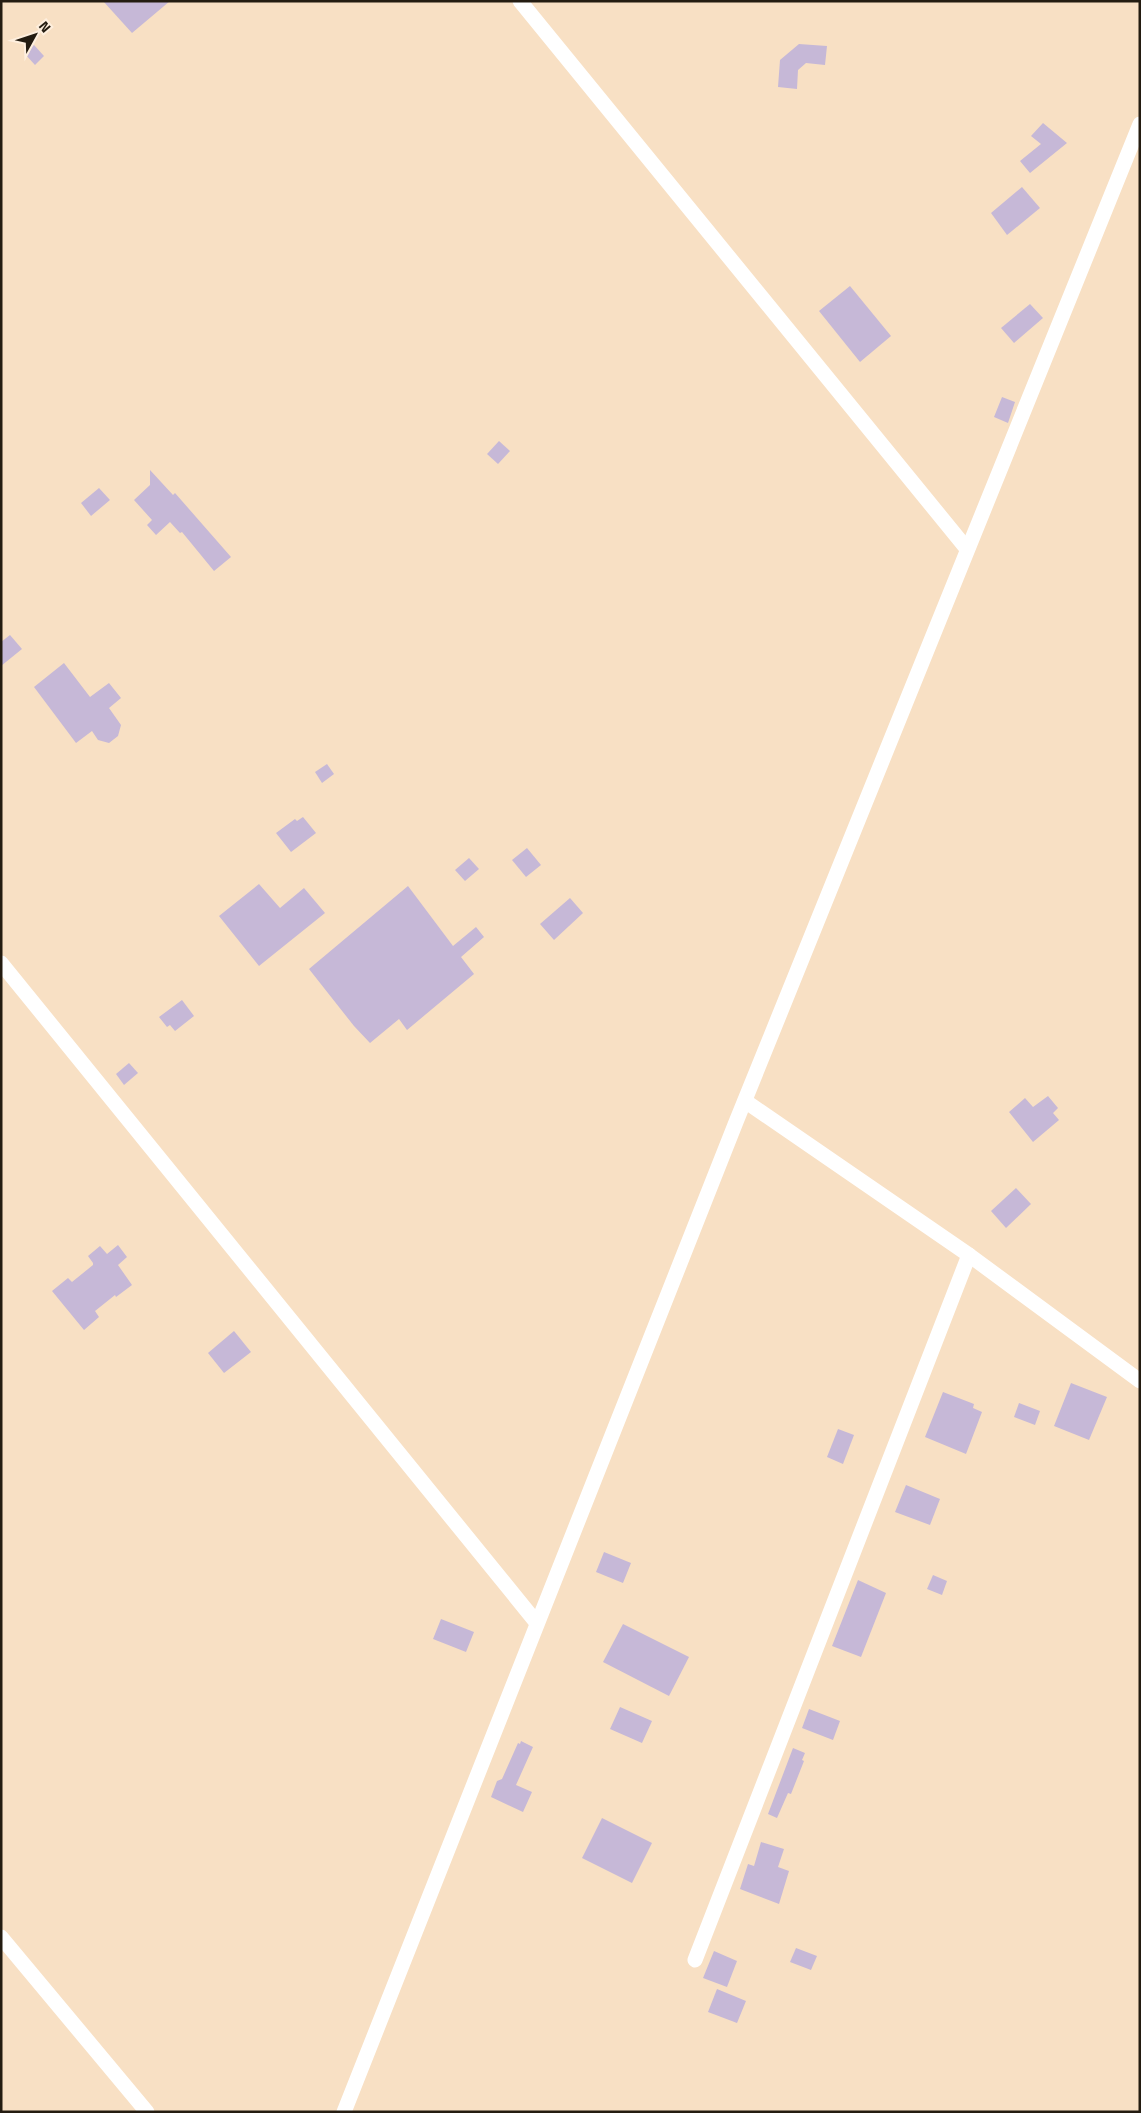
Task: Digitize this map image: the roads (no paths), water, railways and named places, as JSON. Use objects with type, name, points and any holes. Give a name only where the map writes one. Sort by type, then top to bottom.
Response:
[{"type":"street","points":[[520,1],[967,549]]},
{"type":"street","points":[[344,2112],[536,1622],[967,549],[1140,124]]},
{"type":"street","points":[[1,963],[536,1622]]},
{"type":"street","points":[[745,1102],[969,1255],[1140,1381]]},
{"type":"street","points":[[695,1960],[969,1255]]},
{"type":"street","points":[[1,1936],[147,2112]]}]
